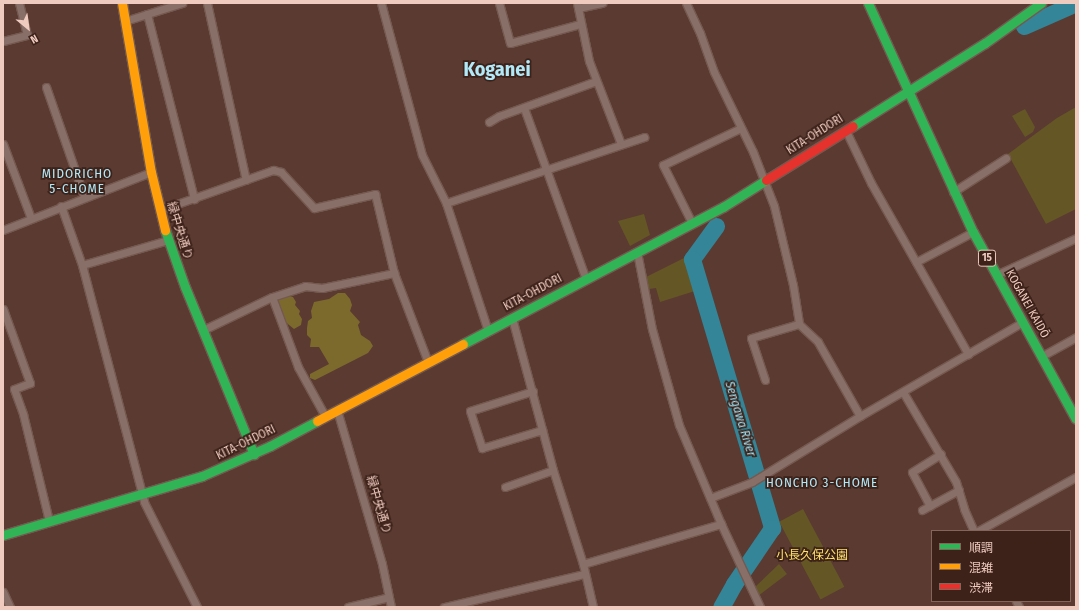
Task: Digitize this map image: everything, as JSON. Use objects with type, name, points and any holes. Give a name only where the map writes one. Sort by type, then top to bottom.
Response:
[{"type":"street","points":[[3,41],[28,38],[19,3]]},
{"type":"street","name":"緑中央通り","points":[[122,3],[151,172],[168,240],[185,287],[254,454]]},
{"type":"street","points":[[125,21],[182,3]]},
{"type":"street","points":[[207,3],[246,180]]},
{"type":"street","points":[[382,3],[422,155],[446,203],[488,331]]},
{"type":"street","points":[[499,3],[510,43],[580,24]]},
{"type":"street","points":[[602,3],[577,5],[589,61],[620,144]]},
{"type":"street","points":[[686,3],[700,33],[714,72],[765,181],[781,228],[793,285],[799,324],[818,342],[860,416]]},
{"type":"street","name":"15","points":[[868,3],[909,91]]},
{"type":"street","name":"KITA-OHDORI","points":[[3,535],[142,492],[202,476],[254,454],[692,223],[765,181],[909,91],[1001,32],[1041,3]]},
{"type":"street","points":[[147,14],[194,199]]},
{"type":"street","points":[[489,122],[499,116],[596,81]]},
{"type":"street","points":[[46,87],[84,196]]},
{"type":"street","name":"KOGANEI KAIDŌ","points":[[909,91],[953,192],[973,232],[1076,419]]},
{"type":"street","points":[[524,108],[586,279]]},
{"type":"street","points":[[692,223],[663,165],[741,128]]},
{"type":"street","points":[[846,130],[871,183],[968,354]]},
{"type":"street","points":[[446,203],[644,137]]},
{"type":"street","points":[[3,144],[31,218]]},
{"type":"street","points":[[953,192],[1006,158]]},
{"type":"street","points":[[160,210],[273,170],[281,172],[314,208],[375,194],[394,273],[428,362]]},
{"type":"street","points":[[3,230],[84,196],[151,172]]},
{"type":"street","points":[[61,206],[82,265],[142,492],[158,532],[197,607]]},
{"type":"street","points":[[916,262],[973,232]]},
{"type":"street","points":[[996,275],[1076,238]]},
{"type":"street","points":[[82,265],[168,240]]},
{"type":"street","points":[[637,252],[652,329],[679,425],[721,524],[760,607]]},
{"type":"street","points":[[203,330],[272,297],[305,286],[322,288],[394,273]]},
{"type":"street","points":[[272,297],[298,367],[325,416]]},
{"type":"street","points":[[3,309],[30,383],[14,389],[22,414],[49,521]]},
{"type":"street","points":[[512,318],[533,391],[553,470],[583,564],[584,574],[593,607]]},
{"type":"street","points":[[710,498],[752,482],[763,476],[860,416],[1023,322]]},
{"type":"street","points":[[765,380],[752,338],[799,324]]},
{"type":"street","points":[[1042,356],[1076,337]]},
{"type":"street","points":[[533,391],[470,411],[482,448],[542,430]]},
{"type":"street","points":[[903,392],[941,454],[956,482],[964,509],[974,530]]},
{"type":"street","name":"緑中央通り","points":[[337,410],[382,564],[391,607]]},
{"type":"street","points":[[930,506],[912,472],[941,454]]},
{"type":"street","points":[[505,487],[553,470]]},
{"type":"street","points":[[980,530],[1076,478]]},
{"type":"street","points":[[922,510],[959,490]]},
{"type":"street","points":[[583,564],[721,524]]},
{"type":"street","points":[[444,607],[456,606],[584,574]]},
{"type":"street","points":[[3,592],[10,607]]},
{"type":"street","points":[[348,607],[389,597]]},
{"type":"green space","points":[[1076,107],[1076,209],[1046,224],[1008,154],[1057,118]]},
{"type":"green space","points":[[1025,109],[1035,127],[1033,132],[1025,137],[1012,116]]},
{"type":"green space","points":[[644,214],[650,235],[630,246],[618,221]]},
{"type":"green space","points":[[686,257],[695,291],[660,302],[656,288],[649,289],[646,277]]},
{"type":"green space","name":"小長久保公園","points":[[803,509],[844,587],[820,599],[779,522]]},
{"type":"green space","points":[[779,564],[787,574],[758,596],[754,588]]},
{"type":"shaded area","points":[[338,293],[345,293],[350,299],[352,305],[350,311],[360,322],[358,325],[361,335],[370,341],[373,346],[368,353],[315,380],[310,378],[310,374],[329,364],[319,347],[310,347],[311,339],[307,335],[308,321],[312,318],[311,311],[314,302],[329,299]]},
{"type":"shaded area","points":[[286,295],[293,297],[302,319],[301,325],[294,329],[283,320],[281,316],[282,313],[276,303],[279,298]]},
{"type":"waterway","points":[[1024,26],[1076,3]]},
{"type":"waterway","name":"Sengawa River","points":[[716,226],[692,259],[772,528],[734,584],[721,607]]},
{"type":"traffic: fast","points":[[868,3],[973,232],[1076,419]]},
{"type":"traffic: fast","points":[[853,126],[985,43],[1041,3]]},
{"type":"traffic: fast","points":[[463,344],[723,207],[766,180]]},
{"type":"traffic: fast","points":[[165,230],[185,287],[254,454]]},
{"type":"traffic: fast","points":[[3,535],[202,476],[270,446],[317,421]]},
{"type":"traffic: slow","points":[[122,3],[151,172],[165,230]]},
{"type":"traffic: slow","points":[[317,421],[463,344]]},
{"type":"traffic: jam","points":[[766,180],[853,126]]},
{"type":"district","name":"Koganei","points":[[497,69]]},
{"type":"district","name":"MIDORICHO 5-CHOME","points":[[77,182]]},
{"type":"district","name":"HONCHO 3-CHOME","points":[[822,483]]}]
